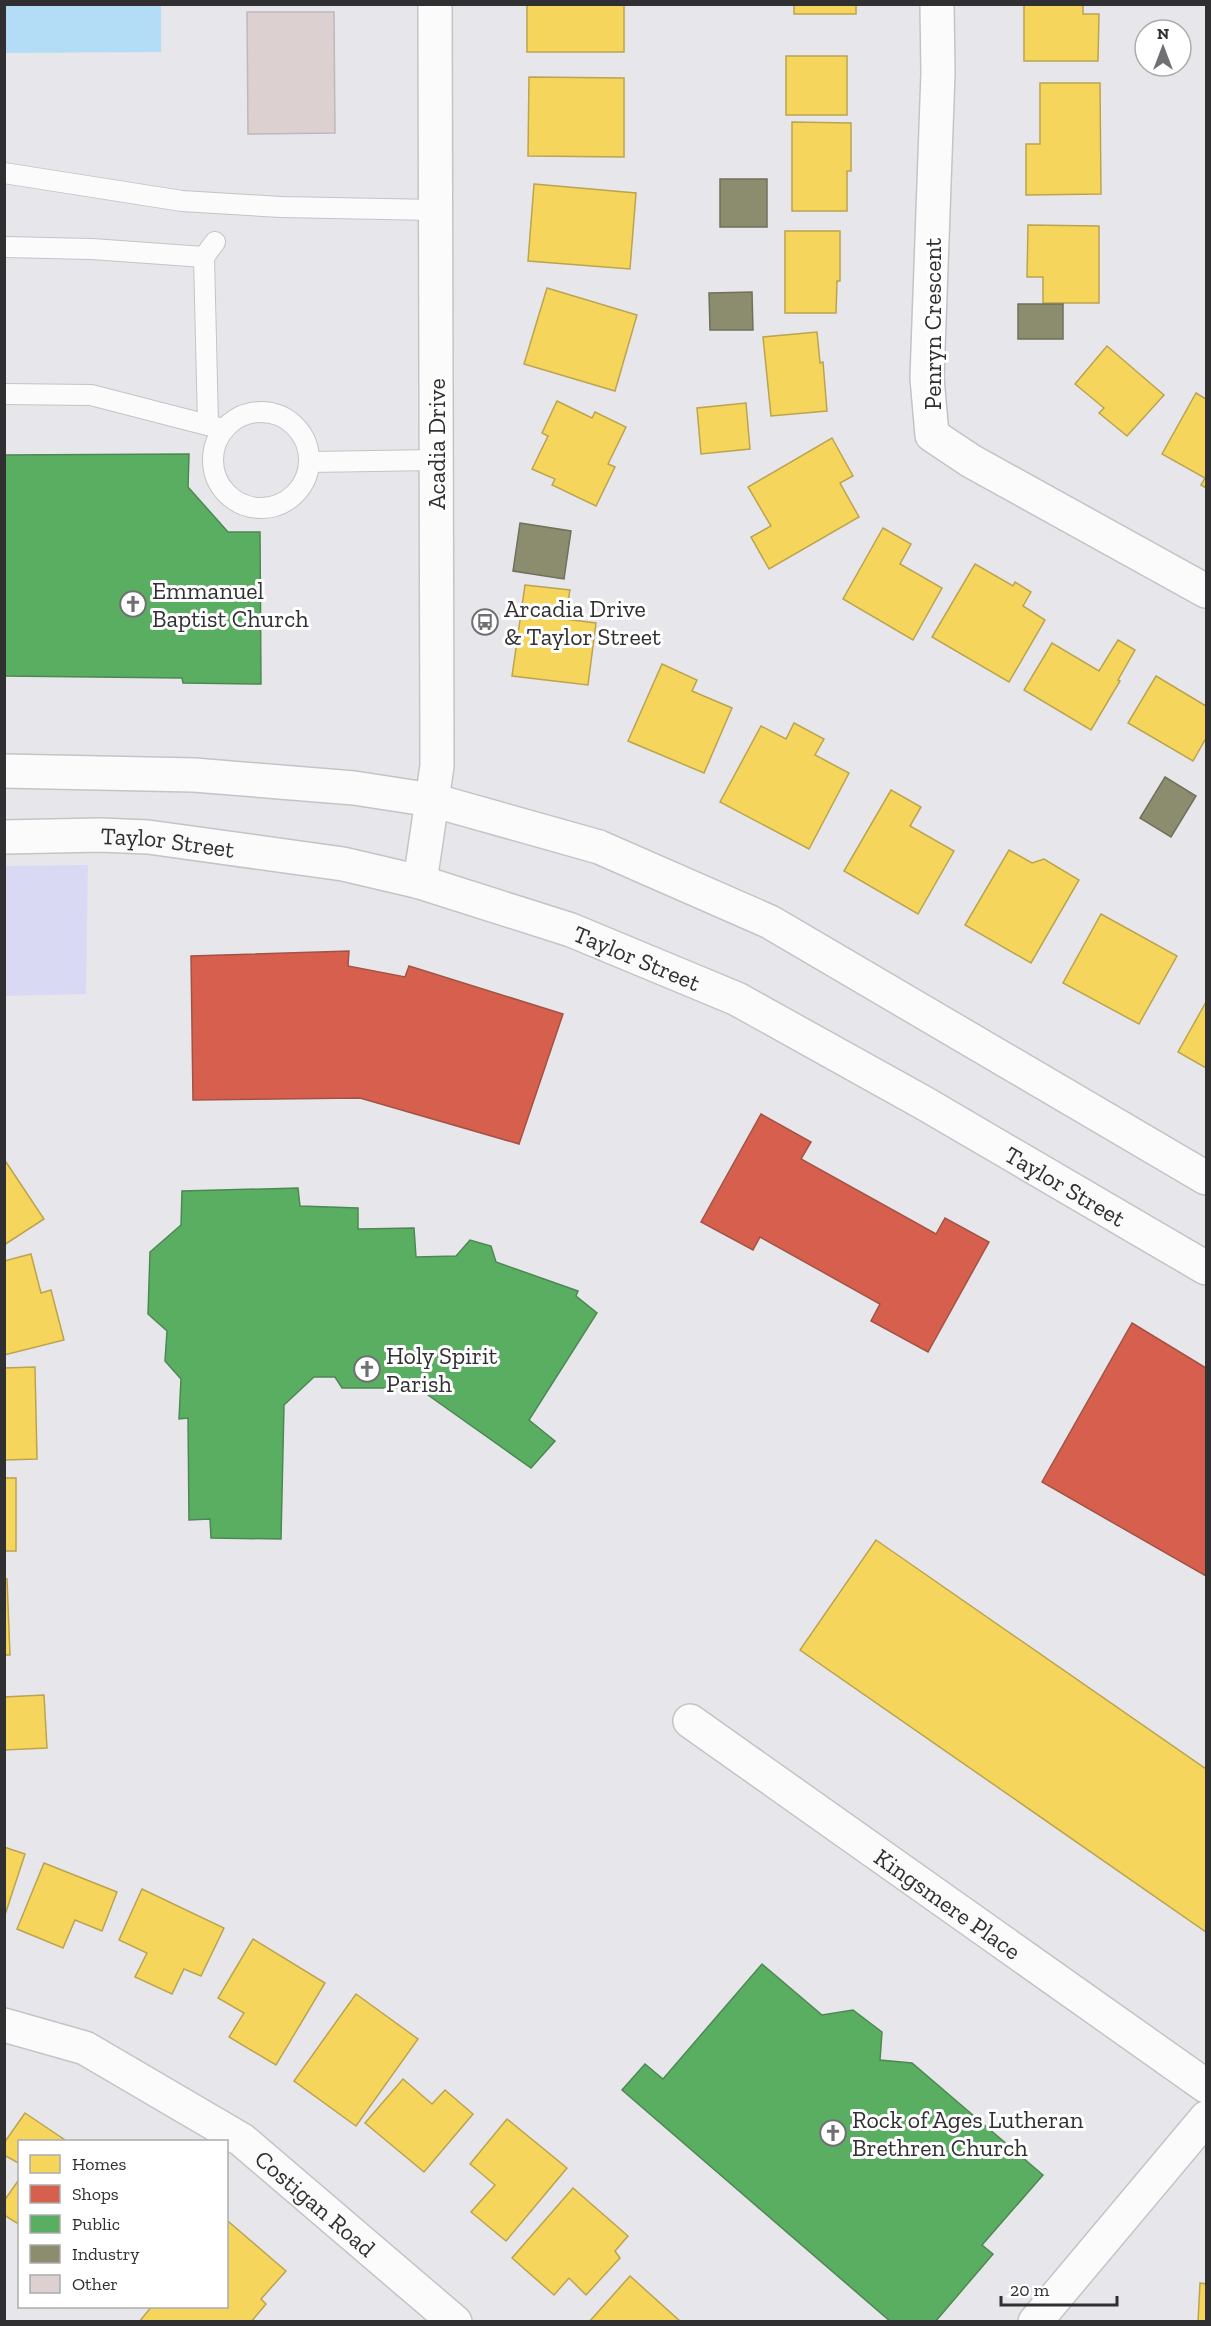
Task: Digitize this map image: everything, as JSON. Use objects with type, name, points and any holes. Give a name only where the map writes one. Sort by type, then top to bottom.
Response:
[{"type":"street","name":"Acadia Drive","points":[[420,882],[437,766],[435,4]]},
{"type":"street","name":"Penryn Crescent","points":[[937,4],[938,73],[927,378],[932,435],[971,461],[1206,591]]},
{"type":"street","points":[[4,771],[194,775],[354,788],[432,800],[599,848],[770,922],[1206,1178]]},
{"type":"street","name":"Taylor Street","points":[[4,837],[100,835],[148,837],[343,864],[420,882],[571,930],[736,999],[924,1103],[1206,1268]]},
{"type":"street","name":"Kingsmere Place","points":[[690,1721],[1206,2086]]},
{"type":"street","name":"Costigan Road","points":[[4,2025],[85,2048],[242,2140],[455,2322]]},
{"type":"street","points":[[1035,2322],[1206,2118]]},
{"type":"lane","points":[[4,173],[182,201],[281,207],[435,210]]},
{"type":"lane","points":[[4,247],[210,250],[216,426],[212,458],[214,475],[222,490],[235,501],[250,508],[267,508],[283,503],[297,493],[306,479],[310,462],[308,447],[302,433],[292,422],[279,414],[264,411],[249,412],[216,426],[91,394],[4,394]]},
{"type":"lane","points":[[310,462],[436,459]]},
{"type":"shaded area","points":[[4,5],[161,5],[161,52],[5,53]]},
{"type":"shaded area","points":[[88,865],[86,994],[5,996],[5,866]]},
{"type":"building: Homes","points":[[527,4],[624,4],[624,52],[527,52]]},
{"type":"building: Homes","points":[[794,4],[856,4],[856,14],[794,14]]},
{"type":"building: Homes","points":[[1024,4],[1083,4],[1083,14],[1099,14],[1098,61],[1024,61]]},
{"type":"building: Homes","points":[[786,56],[847,56],[847,115],[786,115]]},
{"type":"building: Homes","points":[[529,77],[624,78],[624,157],[528,156]]},
{"type":"building: Homes","points":[[1040,83],[1100,83],[1101,194],[1026,195],[1026,144],[1040,144]]},
{"type":"building: Homes","points":[[792,122],[851,123],[851,171],[847,171],[847,211],[792,211]]},
{"type":"building: Homes","points":[[534,184],[636,193],[630,269],[528,261]]},
{"type":"building: Homes","points":[[1028,225],[1099,226],[1099,303],[1043,303],[1043,277],[1027,277]]},
{"type":"building: Homes","points":[[785,231],[840,231],[840,281],[837,281],[836,313],[785,313]]},
{"type":"building: Homes","points":[[547,288],[637,315],[615,391],[524,364]]},
{"type":"building: Homes","points":[[817,332],[820,363],[823,362],[827,411],[771,416],[763,337]]},
{"type":"building: Homes","points":[[1107,346],[1164,395],[1127,436],[1099,413],[1104,408],[1075,384]]},
{"type":"building: Homes","points":[[1196,393],[1206,399],[1206,488],[1201,485],[1205,478],[1162,454]]},
{"type":"building: Homes","points":[[557,401],[592,418],[595,412],[626,427],[608,464],[615,467],[596,506],[552,485],[555,479],[532,469],[548,436],[542,433]]},
{"type":"building: Homes","points":[[746,403],[750,449],[701,454],[697,408]]},
{"type":"building: Homes","points":[[832,438],[853,476],[840,483],[859,517],[769,569],[751,537],[771,526],[748,487]]},
{"type":"building: Homes","points":[[883,528],[911,544],[900,564],[942,588],[913,640],[843,599]]},
{"type":"building: Homes","points":[[975,564],[1013,586],[1015,582],[1031,592],[1023,606],[1045,620],[1009,682],[932,637]]},
{"type":"building: Homes","points":[[525,585],[570,590],[565,619],[596,623],[588,685],[512,676]]},
{"type":"building: Homes","points":[[1118,640],[1135,650],[1091,730],[1024,690],[1052,643],[1099,671]]},
{"type":"building: Homes","points":[[662,664],[697,680],[692,691],[732,708],[704,773],[628,741]]},
{"type":"building: Homes","points":[[1156,676],[1206,706],[1206,738],[1193,761],[1128,723]]},
{"type":"building: Homes","points":[[794,723],[824,739],[815,755],[849,773],[809,849],[720,802],[761,726],[786,739]]},
{"type":"building: Homes","points":[[891,790],[921,807],[910,826],[954,851],[918,914],[844,871]]},
{"type":"building: Homes","points":[[1009,850],[1032,863],[1044,859],[1079,880],[1031,963],[965,925]]},
{"type":"building: Homes","points":[[1101,914],[1177,956],[1139,1024],[1063,983]]},
{"type":"building: Homes","points":[[1206,1002],[1206,1068],[1178,1052]]},
{"type":"building: Homes","points":[[4,1159],[44,1219],[4,1245]]},
{"type":"building: Homes","points":[[31,1254],[41,1293],[51,1290],[64,1340],[4,1355],[4,1261]]},
{"type":"building: Homes","points":[[35,1367],[37,1459],[4,1460],[4,1368]]},
{"type":"building: Homes","points":[[4,1478],[16,1478],[16,1551],[4,1551]]},
{"type":"building: Homes","points":[[876,1540],[1206,1769],[1206,1932],[800,1650]]},
{"type":"building: Homes","points":[[4,1579],[7,1579],[10,1655],[4,1655]]},
{"type":"building: Homes","points":[[44,1695],[47,1748],[4,1750],[4,1697]]},
{"type":"building: Homes","points":[[4,1847],[25,1854],[4,1918]]},
{"type":"building: Homes","points":[[44,1863],[117,1892],[102,1931],[75,1920],[63,1948],[17,1929]]},
{"type":"building: Homes","points":[[142,1889],[224,1928],[201,1976],[184,1969],[172,1994],[135,1977],[147,1953],[119,1940]]},
{"type":"building: Homes","points":[[253,1939],[325,1983],[276,2065],[229,2037],[244,2013],[218,1998]]},
{"type":"building: Homes","points":[[356,1994],[418,2039],[356,2126],[294,2081]]},
{"type":"building: Homes","points":[[403,2079],[432,2104],[445,2090],[473,2114],[424,2172],[365,2123]]},
{"type":"building: Homes","points":[[25,2113],[65,2140],[18,2140],[18,2163],[4,2155],[4,2143]]},
{"type":"building: Homes","points":[[507,2119],[567,2168],[506,2241],[471,2212],[495,2185],[470,2164]]},
{"type":"building: Homes","points":[[18,2181],[18,2224],[4,2215],[4,2201]]},
{"type":"building: Homes","points":[[573,2188],[628,2236],[615,2251],[620,2258],[586,2295],[569,2278],[554,2295],[512,2258]]},
{"type":"building: Homes","points":[[228,2223],[286,2271],[261,2299],[266,2304],[251,2322],[139,2322],[150,2308],[228,2308]]},
{"type":"building: Homes","points":[[630,2276],[681,2322],[589,2322]]},
{"type":"building: Homes","points":[[1200,2283],[1206,2284],[1206,2322],[1198,2322]]},
{"type":"building: Shops","points":[[349,951],[348,966],[405,977],[409,966],[563,1014],[519,1144],[360,1098],[193,1100],[191,956]]},
{"type":"building: Shops","points":[[761,1114],[811,1142],[801,1159],[936,1234],[945,1218],[989,1242],[928,1352],[871,1321],[880,1304],[760,1237],[753,1250],[701,1222]]},
{"type":"building: Shops","points":[[1132,1323],[1206,1368],[1206,1576],[1042,1482]]},
{"type":"building: Public","name":"Emmanuel Baptist Church","points":[[189,454],[188,487],[228,532],[260,532],[261,684],[183,683],[182,678],[4,676],[4,455]]},
{"type":"building: Public","name":"Holy Spirit Parish","points":[[298,1188],[300,1206],[358,1208],[358,1229],[414,1228],[416,1257],[456,1256],[470,1240],[491,1246],[496,1262],[578,1291],[576,1296],[597,1313],[529,1420],[555,1441],[531,1468],[418,1388],[342,1388],[335,1377],[314,1377],[284,1405],[281,1539],[211,1538],[210,1519],[189,1520],[188,1418],[179,1419],[181,1379],[165,1361],[167,1331],[148,1314],[150,1252],[181,1225],[182,1191]]},
{"type":"building: Public","name":"Rock of Ages Lutheran Brethren Church","points":[[762,1964],[822,2015],[853,2010],[882,2032],[880,2060],[912,2063],[1043,2175],[982,2245],[993,2254],[935,2322],[891,2322],[622,2090],[645,2064],[663,2079]]},
{"type":"building: Industry","points":[[720,179],[767,179],[767,227],[720,227]]},
{"type":"building: Industry","points":[[752,292],[753,330],[710,330],[709,293]]},
{"type":"building: Industry","points":[[1018,304],[1063,304],[1063,339],[1018,339]]},
{"type":"building: Industry","points":[[520,523],[571,531],[564,579],[513,571]]},
{"type":"building: Industry","points":[[1165,777],[1196,796],[1171,837],[1140,818]]},
{"type":"building: Other","points":[[247,12],[334,12],[335,133],[248,134]]},
{"type":"place","name":"Emmanuel Baptist Church","points":[[133,604]]},
{"type":"place","name":"Arcadia Drive & Taylor Street","points":[[485,622]]},
{"type":"place","name":"Holy Spirit Parish","points":[[367,1369]]},
{"type":"place","name":"Rock of Ages Lutheran Brethren Church","points":[[833,2133]]}]
